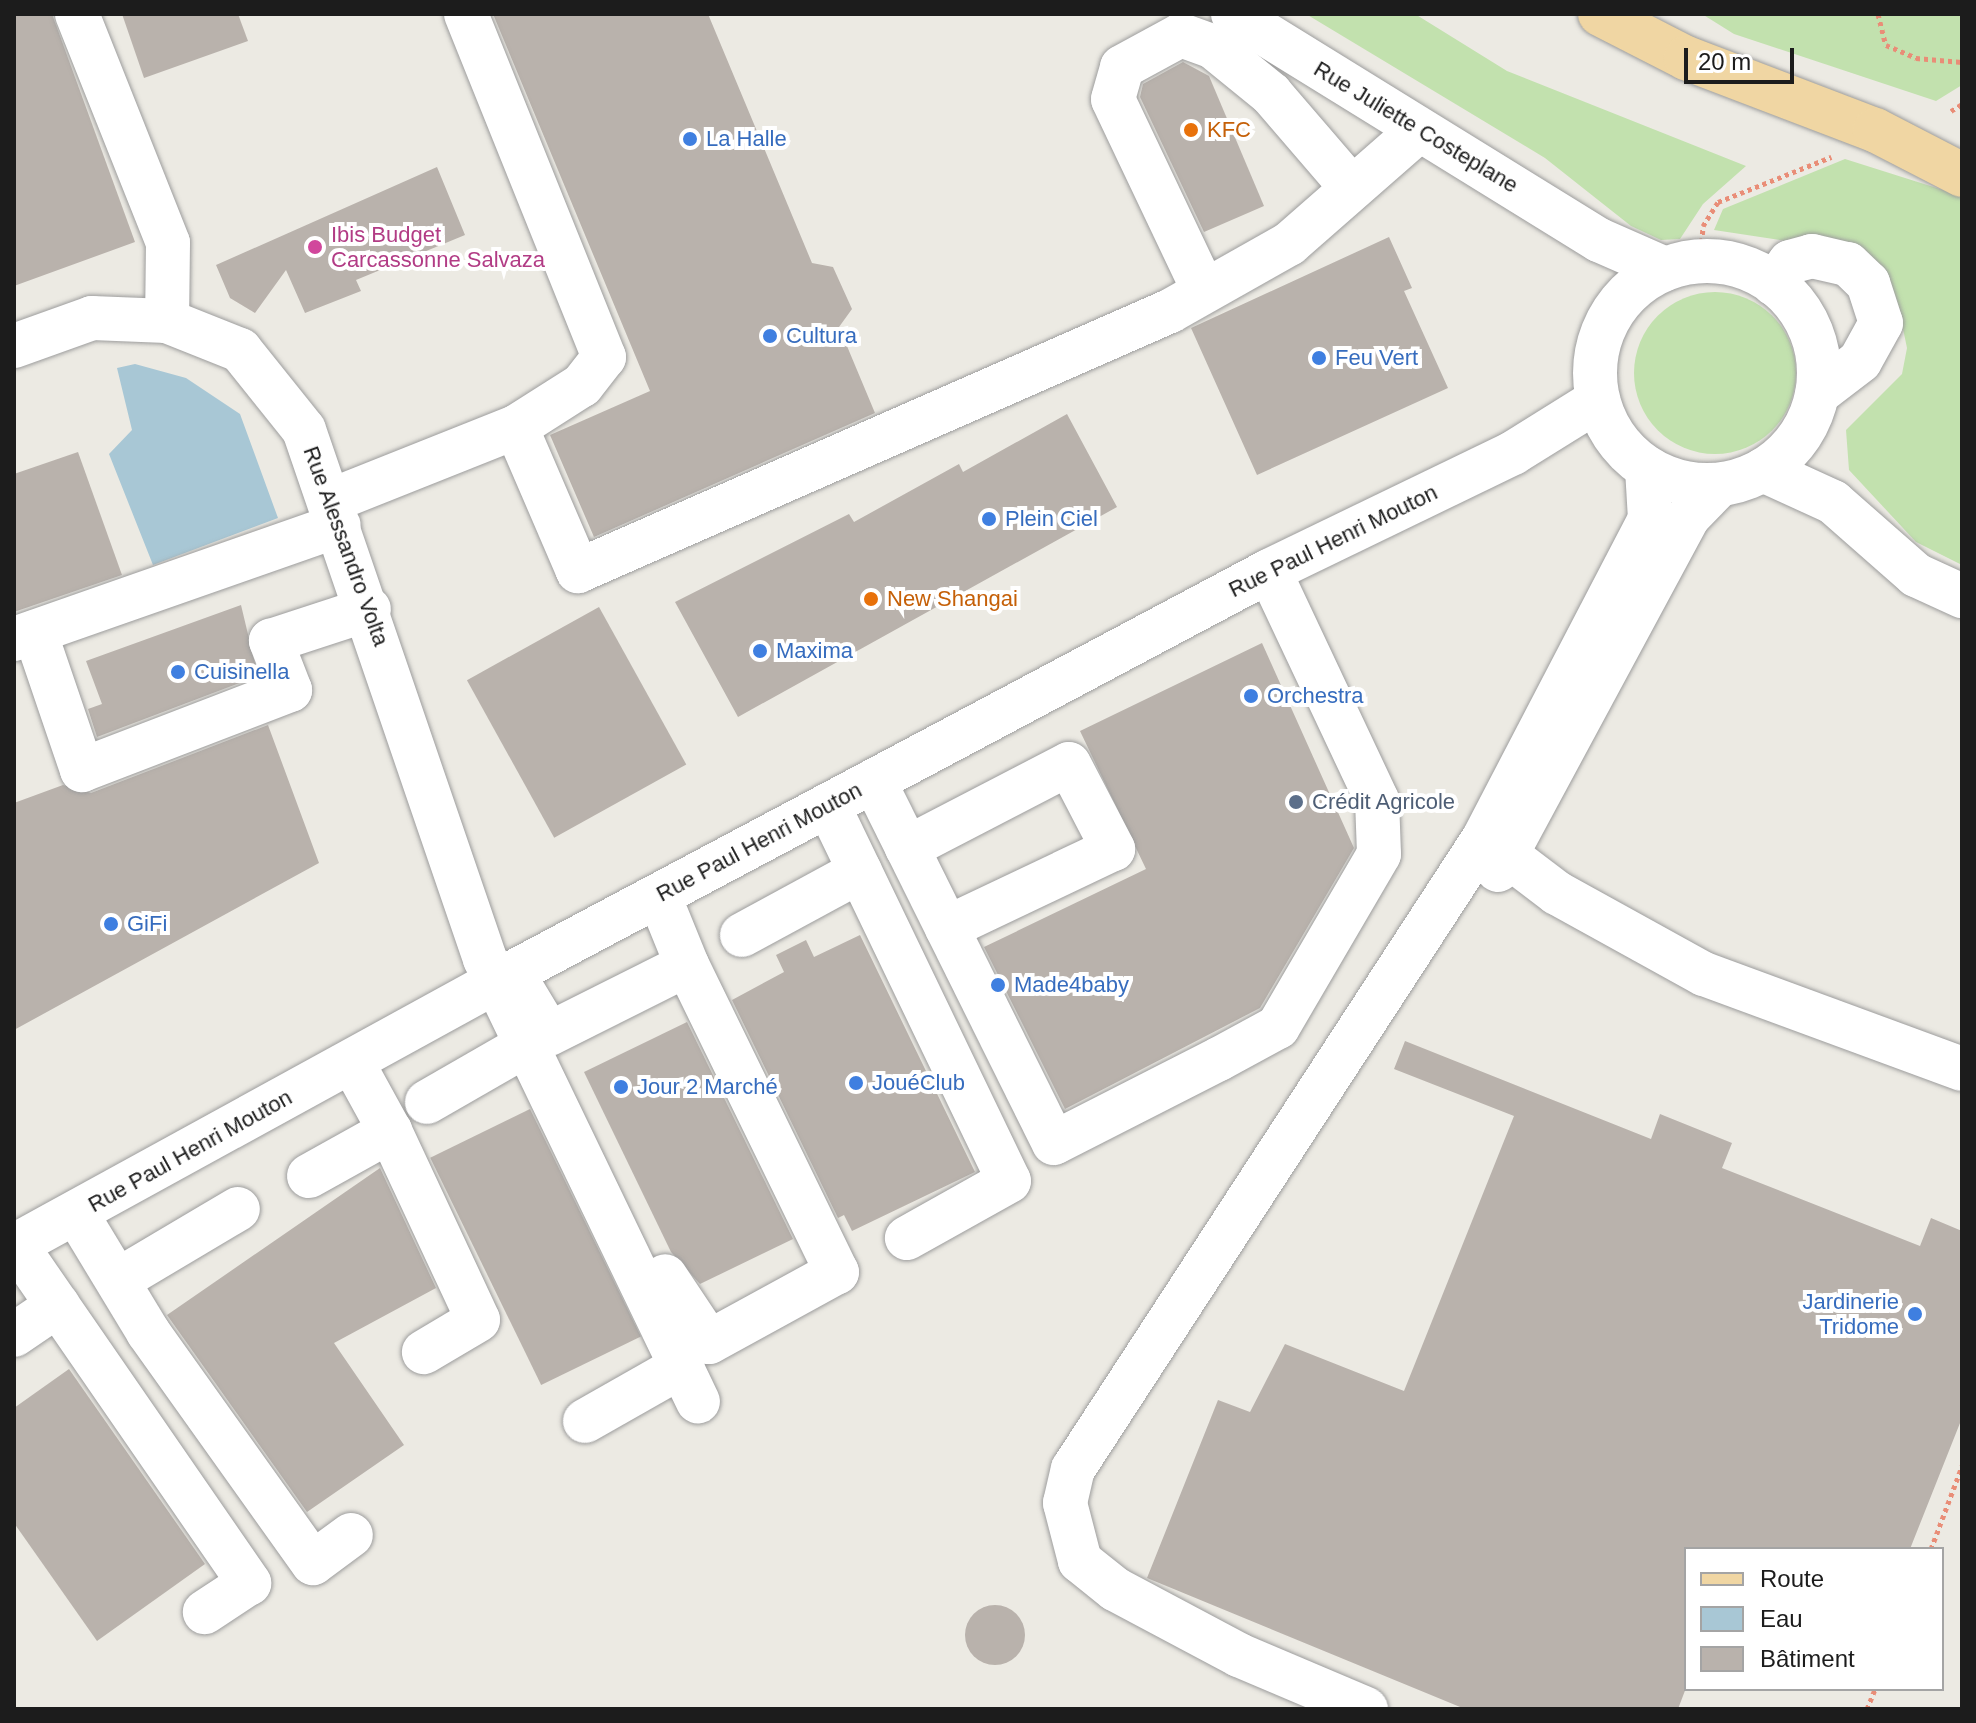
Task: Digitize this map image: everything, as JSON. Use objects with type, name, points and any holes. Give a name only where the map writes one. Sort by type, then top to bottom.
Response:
[{"type":"main road","points":[[1600,14],[1686,58],[1875,130],[1962,175]]},
{"type":"main road","points":[[1875,130],[1956,128]]},
{"type":"street","points":[[77,14],[168,243],[167,321]]},
{"type":"street","points":[[369,609],[271,641],[290,690],[82,770],[24,635],[335,513],[516,427],[582,385],[604,357],[466,14]]},
{"type":"street","name":"Rue Juliette Costeplane","points":[[1233,14],[1599,240],[1682,265]]},
{"type":"street","points":[[1204,291],[1113,99],[1122,67],[1181,35],[1212,46],[1271,94],[1351,187]]},
{"type":"street","points":[[516,427],[578,571],[1204,291],[1289,244],[1419,130]]},
{"type":"street","points":[[1599,240],[1624,298]]},
{"type":"street","points":[[1774,284],[1790,262],[1812,256],[1848,264],[1868,283],[1881,323],[1860,361],[1812,410],[1789,453],[1763,470],[1719,485],[1681,483],[1647,468],[1603,414],[1600,339],[1624,298],[1682,265],[1732,263],[1774,284],[1807,320],[1818,350],[1812,410],[1833,502]]},
{"type":"street","name":"Rue Alessandro Volta","points":[[14,346],[92,318],[167,321],[240,350],[304,430],[505,977],[537,1040]]},
{"type":"street","name":"Rue Paul Henri Mouton","points":[[15,1246],[505,977],[1269,571],[1513,453],[1603,414]]},
{"type":"street","points":[[1497,845],[1650,519],[1647,468]]},
{"type":"street","points":[[1763,470],[1833,502],[1916,575],[1962,596]]},
{"type":"street","points":[[1366,1709],[1239,1655],[1115,1589],[1080,1561],[1069,1538],[1065,1503],[1073,1469],[1238,1217],[1497,845],[1689,516],[1719,485]]},
{"type":"street","points":[[874,781],[1054,1143],[1278,1027],[1379,854],[1377,800],[1269,571]]},
{"type":"street","points":[[907,848],[1069,764],[1113,849],[947,928]]},
{"type":"street","points":[[828,805],[1009,1181],[907,1238]]},
{"type":"street","points":[[1497,845],[1557,893],[1704,974],[1962,1069]]},
{"type":"street","points":[[742,935],[860,871]]},
{"type":"street","points":[[537,1040],[678,1303],[709,1342],[837,1272],[687,965],[659,896]]},
{"type":"street","points":[[427,1102],[537,1040],[687,965]]},
{"type":"street","points":[[537,1040],[690,1384],[585,1421]]},
{"type":"street","points":[[352,1062],[390,1131],[478,1320],[424,1352]]},
{"type":"street","points":[[309,1176],[390,1131]]},
{"type":"street","points":[[120,1279],[238,1209]]},
{"type":"street","points":[[76,1213],[120,1279],[148,1332],[313,1563],[351,1535]]},
{"type":"street","points":[[15,1246],[249,1583],[205,1612]]},
{"type":"street","points":[[14,1335],[58,1305]]},
{"type":"path","points":[[1878,14],[1886,45],[1916,58],[1962,62]]},
{"type":"path","points":[[1956,128],[1962,104]]},
{"type":"path","points":[[1682,265],[1718,202],[1832,156]]},
{"type":"path","points":[[1932,1547],[1962,1466]]},
{"type":"green space","points":[[1306,14],[1415,14],[1507,71],[1746,166],[1703,204],[1680,239],[1661,240],[1631,226],[1545,158]]},
{"type":"green space","points":[[1702,14],[1962,14],[1962,85],[1936,101],[1734,34]]},
{"type":"green space","points":[[1845,159],[1962,196],[1962,565],[1916,542],[1849,470],[1846,430],[1902,374],[1907,348],[1901,319],[1806,244],[1714,230],[1723,209]]},
{"type":"green space","points":[[1715,292],[1746,298],[1772,316],[1790,342],[1796,373],[1790,404],[1772,430],[1746,448],[1715,454],[1684,448],[1658,430],[1640,404],[1634,373],[1640,342],[1658,316],[1684,298]]},
{"type":"water","points":[[135,364],[186,378],[240,414],[278,518],[153,565],[109,454],[132,430],[117,368]]},
{"type":"building","points":[[14,14],[52,14],[135,242],[14,286]]},
{"type":"building","points":[[122,14],[238,14],[248,41],[144,78]]},
{"type":"building","points":[[493,14],[708,14],[812,263],[833,267],[852,309],[839,327],[875,413],[594,537],[550,435],[650,391]]},
{"type":"building","name":"KFC","points":[[1183,62],[1209,76],[1264,206],[1204,232],[1140,97],[1143,84]]},
{"type":"building","points":[[437,167],[465,235],[356,280],[361,291],[305,313],[286,270],[255,313],[230,298],[216,265]]},
{"type":"building","name":"Feu Vert","points":[[1389,237],[1412,288],[1404,291],[1448,388],[1257,475],[1191,328]]},
{"type":"building","points":[[1067,414],[1117,507],[738,717],[675,602],[849,514],[854,522],[959,464],[963,472]]},
{"type":"building","points":[[78,452],[122,575],[14,612],[14,474]]},
{"type":"building","name":"Cuisinella","points":[[241,605],[258,676],[97,737],[88,709],[102,704],[86,661]]},
{"type":"building","points":[[599,607],[686,764],[554,838],[467,680]]},
{"type":"building","points":[[1262,643],[1354,848],[1260,1008],[1065,1109],[984,947],[1146,869],[1080,731]]},
{"type":"building","name":"GiFi","points":[[268,725],[319,863],[14,1030],[14,803],[63,785],[91,793]]},
{"type":"building","name":"JouéClub","points":[[860,935],[975,1172],[852,1231],[844,1215],[838,1218],[732,1000],[784,972],[776,955],[806,940],[814,957]]},
{"type":"building","points":[[687,1022],[793,1239],[700,1284],[671,1252],[584,1072]]},
{"type":"building","points":[[1405,1041],[1651,1139],[1660,1114],[1732,1143],[1722,1168],[1920,1246],[1931,1218],[1962,1231],[1962,1418],[1911,1547],[1684,1547],[1685,1691],[1678,1709],[1465,1709],[1147,1578],[1218,1400],[1250,1412],[1285,1344],[1404,1391],[1514,1116],[1394,1069]]},
{"type":"building","points":[[530,1109],[641,1336],[541,1385],[430,1158]]},
{"type":"building","points":[[380,1168],[436,1288],[334,1343],[404,1445],[307,1512],[167,1315]]},
{"type":"building","points":[[69,1369],[205,1564],[97,1641],[14,1523],[14,1408]]},
{"type":"building","points":[[995,1605],[1016,1614],[1025,1635],[1016,1656],[995,1665],[974,1656],[965,1635],[974,1614]]},
{"type":"place","name":"KFC","points":[[1191,130]]},
{"type":"place","name":"La Halle","points":[[690,139]]},
{"type":"place","name":"Ibis Budget Carcassonne Salvaza","points":[[315,247]]},
{"type":"place","name":"Cultura","points":[[770,336]]},
{"type":"place","name":"Feu Vert","points":[[1319,358]]},
{"type":"place","name":"Plein Ciel","points":[[989,519]]},
{"type":"place","name":"New Shangai","points":[[871,599]]},
{"type":"place","name":"Maxima","points":[[760,651]]},
{"type":"place","name":"Cuisinella","points":[[178,672]]},
{"type":"place","name":"Orchestra","points":[[1251,696]]},
{"type":"place","name":"Crédit Agricole","points":[[1296,802]]},
{"type":"place","name":"GiFi","points":[[111,924]]},
{"type":"place","name":"Made4baby","points":[[998,985]]},
{"type":"place","name":"JouéClub","points":[[856,1083]]},
{"type":"place","name":"Jour 2 Marché","points":[[621,1087]]},
{"type":"place","name":"Jardinerie Tridome","points":[[1915,1314]]}]
